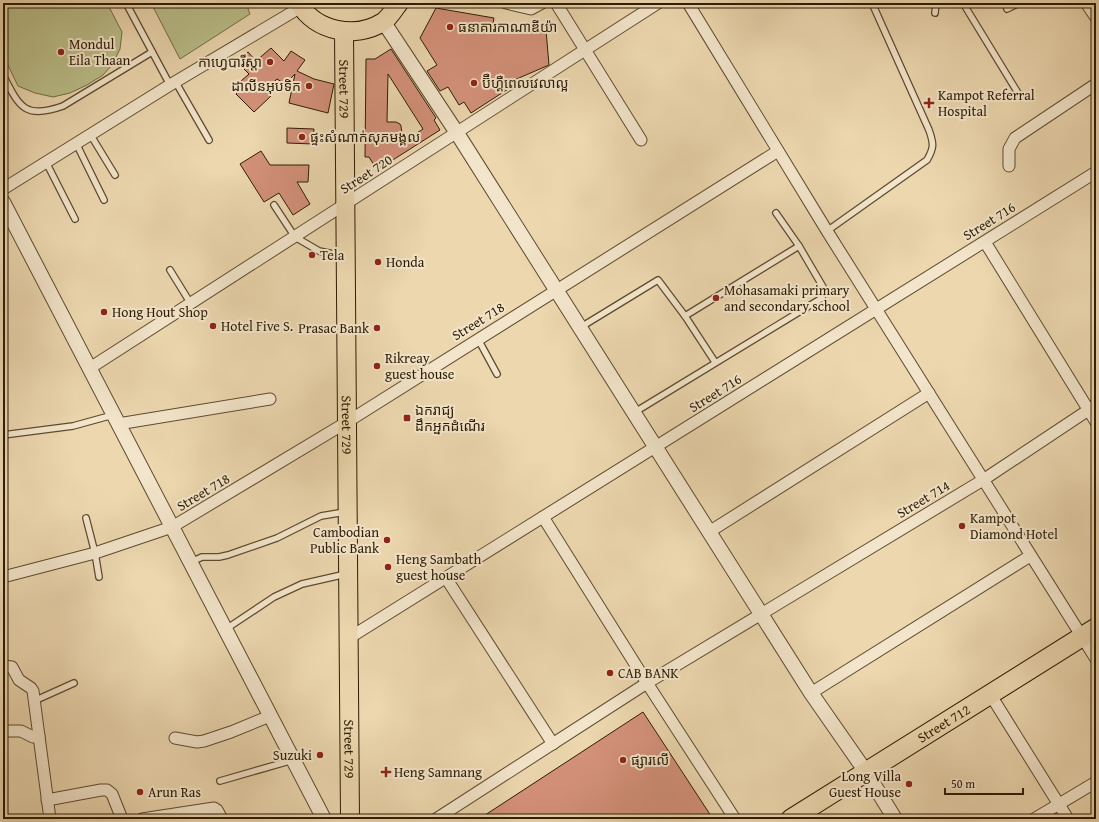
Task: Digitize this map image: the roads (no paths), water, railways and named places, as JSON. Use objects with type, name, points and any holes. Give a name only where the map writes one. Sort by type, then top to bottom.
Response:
[{"type":"highway","name":"Street 712","points":[[791,819],[1089,632]]},
{"type":"main road","points":[[300,5],[308,15],[320,23],[333,30],[344,31],[364,29],[383,22],[399,3]]},
{"type":"main road","name":"Street 729","points":[[344,31],[350,819]]},
{"type":"street","points":[[506,3],[531,9],[542,3]]},
{"type":"street","points":[[556,3],[641,140]]},
{"type":"street","name":"Street 720","points":[[90,368],[345,206],[658,3]]},
{"type":"street","points":[[688,3],[827,231],[1030,556],[1089,632],[1096,659]]},
{"type":"street","points":[[1088,3],[1096,15]]},
{"type":"street","points":[[3,189],[300,5]]},
{"type":"street","points":[[383,22],[457,133],[557,289],[655,448],[811,693],[866,772],[895,819]]},
{"type":"street","points":[[1009,166],[1008,149],[1015,138],[1096,84]]},
{"type":"street","name":"Street 718","points":[[3,577],[95,553],[172,527],[347,422],[778,151]]},
{"type":"street","name":"Street 716","points":[[349,638],[1096,172]]},
{"type":"street","points":[[3,202],[324,819]]},
{"type":"street","points":[[985,242],[1092,408],[1096,422]]},
{"type":"street","points":[[709,532],[929,393]]},
{"type":"street","points":[[116,419],[270,399]]},
{"type":"street","name":"Street 714","points":[[436,819],[647,683],[983,480],[1092,408]]},
{"type":"street","points":[[543,518],[735,819]]},
{"type":"street","points":[[811,693],[1030,556]]},
{"type":"street","points":[[446,578],[552,744]]},
{"type":"street","points":[[3,666],[12,667],[19,680],[33,691],[50,819]]},
{"type":"street","points":[[990,694],[1068,819]]},
{"type":"street","points":[[175,738],[197,742],[204,741],[270,716]]},
{"type":"street","points":[[3,731],[21,731],[33,737],[39,736]]},
{"type":"street","points":[[1034,819],[1096,782]]},
{"type":"street","points":[[47,800],[107,790],[112,794],[122,819]]},
{"type":"street","points":[[142,819],[214,808],[217,810],[222,819]]},
{"type":"lane","points":[[126,3],[152,52],[209,140]]},
{"type":"lane","points":[[827,231],[927,160],[933,150],[933,141],[929,130],[872,3]]},
{"type":"lane","points":[[935,13],[936,3]]},
{"type":"lane","points":[[963,3],[1021,98]]},
{"type":"lane","points":[[1007,8],[1020,3]]},
{"type":"lane","points":[[3,75],[16,99],[22,106],[30,110],[41,112],[63,106],[152,52]]},
{"type":"lane","points":[[90,134],[115,175]]},
{"type":"lane","points":[[76,143],[104,200]]},
{"type":"lane","points":[[46,162],[75,219]]},
{"type":"lane","points":[[274,205],[295,237],[319,251],[345,256]]},
{"type":"lane","points":[[634,412],[822,298],[823,287],[799,246],[776,213]]},
{"type":"lane","points":[[685,316],[799,246]]},
{"type":"lane","points":[[170,270],[191,304]]},
{"type":"lane","points":[[581,327],[658,280],[685,316],[715,362]]},
{"type":"lane","points":[[478,339],[497,374]]},
{"type":"lane","points":[[3,435],[116,419]]},
{"type":"lane","points":[[190,562],[202,557],[219,557],[228,555],[277,538],[321,516],[348,512]]},
{"type":"lane","points":[[86,518],[95,553],[99,577]]},
{"type":"lane","points":[[225,629],[274,597],[302,584],[348,574]]},
{"type":"lane","points":[[34,701],[74,683]]},
{"type":"lane","points":[[220,781],[293,760]]},
{"type":"place","name":"ធនាគារកាណាឌីយ៉ា","points":[[450,27]]},
{"type":"place","name":"Mondul Eila Thaan","points":[[61,52]]},
{"type":"place","name":"កាហ្វេបារីស្តា","points":[[270,62]]},
{"type":"place","name":"ប៊ឺហ្គឺពេលវេលាល្អ","points":[[474,83]]},
{"type":"place","name":"ដាលីនអុបទិក","points":[[309,86]]},
{"type":"place","name":"Kampot Referral Hospital","points":[[929,103]]},
{"type":"place","name":"ផ្ទះសំណាក់សុភមង្គល","points":[[302,137]]},
{"type":"place","name":"Tela","points":[[312,255]]},
{"type":"place","name":"Honda","points":[[378,262]]},
{"type":"place","name":"Mohasamaki primary and secondary school","points":[[716,298]]},
{"type":"place","name":"Hong Hout Shop","points":[[104,312]]},
{"type":"place","name":"Hotel Five S.","points":[[213,326]]},
{"type":"place","name":"Prasac Bank","points":[[377,328]]},
{"type":"place","name":"Rikreay guest house","points":[[377,366]]},
{"type":"place","name":"ឯករាជ្យ ដឹកអ្នកដំណើរ","points":[[407,418]]},
{"type":"place","name":"Kampot Diamond Hotel","points":[[962,526]]},
{"type":"place","name":"Cambodian Public Bank","points":[[387,540]]},
{"type":"place","name":"Heng Sambath guest house","points":[[388,567]]},
{"type":"place","name":"CAB BANK","points":[[610,673]]},
{"type":"place","name":"Suzuki","points":[[320,755]]},
{"type":"place","name":"ផ្សារលើ","points":[[623,760]]},
{"type":"place","name":"Heng Samnang","points":[[386,772]]},
{"type":"place","name":"Long Villa Guest House","points":[[909,784]]},
{"type":"place","name":"Arun Ras","points":[[140,792]]}]
